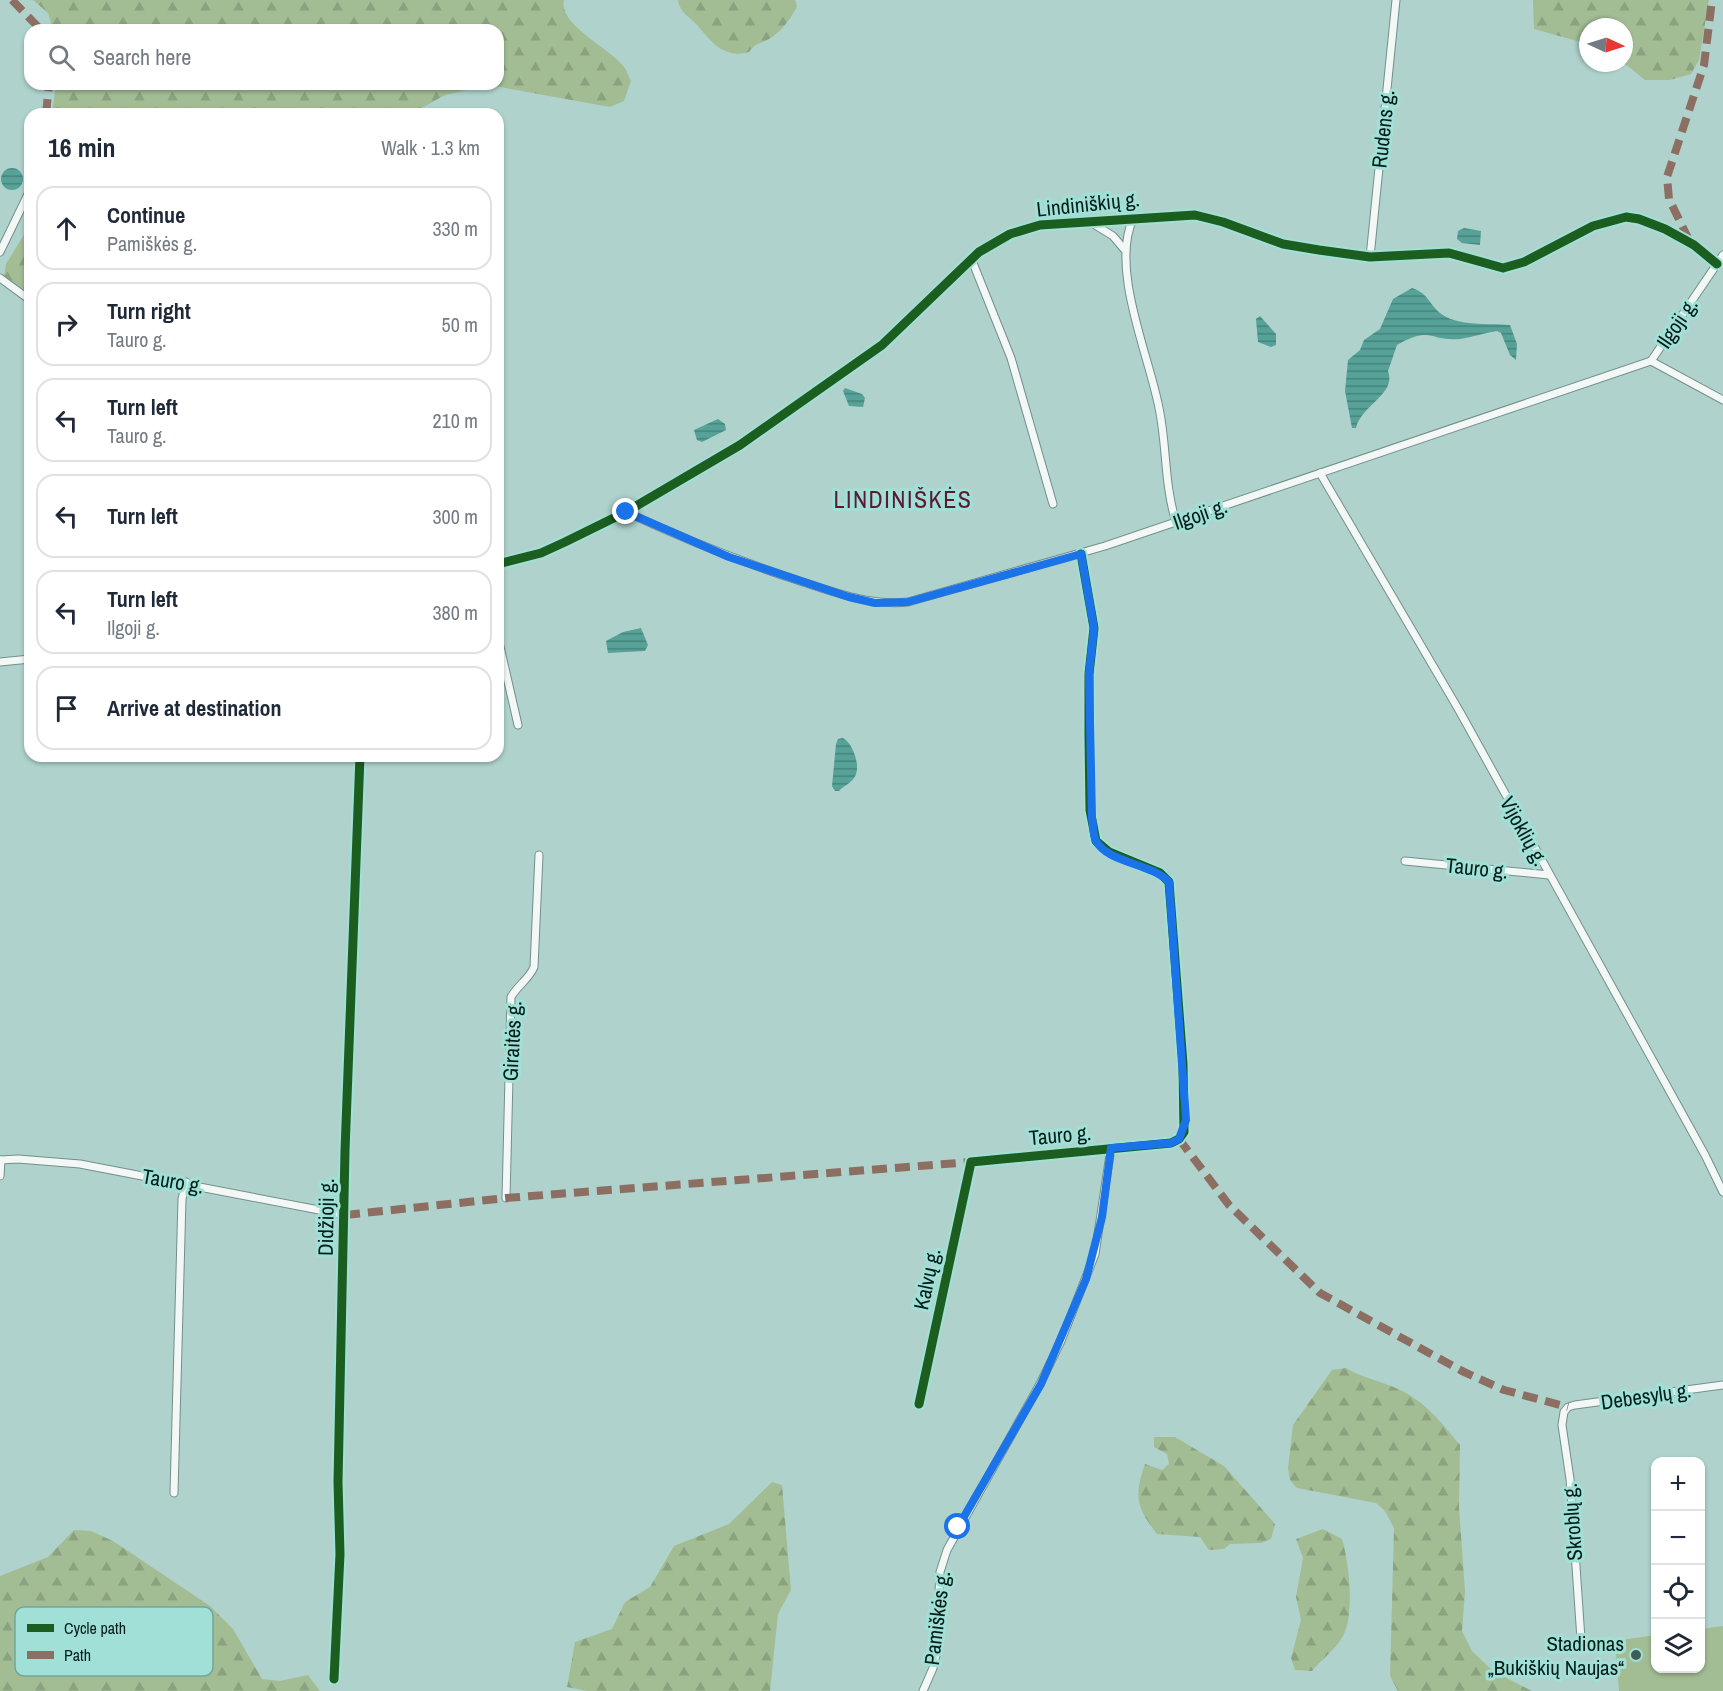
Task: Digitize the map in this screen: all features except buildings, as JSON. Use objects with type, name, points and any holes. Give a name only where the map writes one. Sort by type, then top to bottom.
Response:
[{"type":"street","name":"Rudens g.","points":[[1370,257],[1396,0]]},
{"type":"street","points":[[0,252],[24,202]]},
{"type":"street","name":"Lindiniškių g.","points":[[504,562],[541,553],[626,512],[767,427],[876,350],[905,325],[971,258],[1017,231],[1059,223],[1092,224],[1154,216],[1195,215],[1223,222],[1283,244],[1370,257],[1449,253],[1495,267],[1513,267],[1593,226],[1626,217],[1639,219],[1665,229],[1694,245],[1717,264]]},
{"type":"street","points":[[1133,219],[1124,249],[1138,326],[1160,411],[1167,485],[1176,522]]},
{"type":"street","points":[[1092,224],[1113,236],[1124,249]]},
{"type":"street","name":"Ilgoji g.","points":[[626,512],[729,557],[849,597],[875,603],[908,602],[1081,554],[1651,361],[1723,255]]},
{"type":"street","points":[[971,258],[1011,358],[1053,504]]},
{"type":"street","points":[[0,278],[24,296]]},
{"type":"street","points":[[1651,361],[1723,400]]},
{"type":"street","name":"Vijoklių g.","points":[[1320,473],[1460,712],[1705,1155],[1723,1192]]},
{"type":"street","name":"Tauro g.","points":[[971,1161],[1171,1143],[1179,1139],[1184,1132],[1183,1064],[1169,882],[1160,873],[1109,852],[1096,841],[1090,810],[1089,674],[1094,628],[1081,554]]},
{"type":"street","points":[[0,662],[24,660]]},
{"type":"street","points":[[504,664],[518,725]]},
{"type":"street","name":"Didžioji g.","points":[[334,1679],[340,1554],[338,1482],[360,762]]},
{"type":"street","name":"Giraitės g.","points":[[506,1198],[511,997],[517,987],[530,976],[534,967],[539,855]]},
{"type":"street","name":"Tauro g.","points":[[1405,861],[1549,875]]},
{"type":"street","name":"Pamiškės g.","points":[[923,1691],[936,1655],[940,1572],[947,1550],[1041,1384],[1069,1320],[1095,1254],[1111,1148]]},
{"type":"street","name":"Tauro g.","points":[[0,1160],[18,1159],[80,1164],[186,1182],[345,1215]]},
{"type":"street","points":[[0,1160],[0,1176]]},
{"type":"street","name":"Kalvų g.","points":[[919,1404],[971,1161]]},
{"type":"street","points":[[174,1493],[182,1211],[186,1182]]},
{"type":"street","name":"Debesylų g.","points":[[1568,1407],[1723,1385]]},
{"type":"street","name":"Skroblų g.","points":[[1568,1407],[1562,1425],[1570,1489],[1581,1639]]},
{"type":"green space","points":[[33,0],[564,0],[564,9],[569,18],[625,68],[631,81],[624,101],[610,107],[504,88],[504,24],[51,24],[48,13]]},
{"type":"green space","points":[[678,0],[795,0],[797,6],[778,33],[756,45],[749,52],[740,54],[726,51],[714,44],[683,11]]},
{"type":"green space","points":[[1533,0],[1709,0],[1699,60],[1691,74],[1670,80],[1645,80],[1633,70],[1633,18],[1579,18],[1579,42],[1534,29]]},
{"type":"green space","points":[[55,90],[467,90],[445,95],[422,108],[53,108]]},
{"type":"green space","points":[[24,235],[24,289],[4,276],[6,264]]},
{"type":"green space","points":[[1346,1368],[1398,1389],[1417,1400],[1432,1413],[1460,1445],[1459,1507],[1465,1591],[1462,1631],[1472,1651],[1493,1671],[1532,1691],[1398,1691],[1390,1676],[1394,1528],[1385,1511],[1376,1503],[1297,1488],[1290,1480],[1288,1468],[1293,1425],[1332,1370]]},
{"type":"green space","points":[[1154,1437],[1175,1437],[1224,1466],[1275,1524],[1271,1539],[1261,1543],[1230,1544],[1224,1549],[1209,1550],[1200,1537],[1157,1534],[1141,1508],[1138,1493],[1145,1464],[1162,1470],[1169,1464],[1167,1454],[1154,1447]]},
{"type":"green space","points":[[772,1482],[782,1485],[791,1590],[778,1614],[770,1691],[587,1691],[567,1687],[575,1642],[612,1629],[625,1602],[650,1587],[674,1546],[729,1524]]},
{"type":"green space","points":[[1323,1529],[1342,1539],[1345,1549],[1350,1588],[1347,1627],[1336,1645],[1312,1671],[1295,1670],[1291,1658],[1301,1620],[1296,1597],[1303,1558],[1296,1539]]},
{"type":"green space","points":[[74,1530],[91,1531],[113,1541],[211,1607],[15,1607],[15,1676],[213,1676],[213,1609],[233,1629],[262,1679],[280,1681],[308,1675],[320,1691],[0,1691],[0,1576],[48,1557]]},
{"type":"green space","name":"Stadionas „Bukiškių Naujas“","points":[[1723,1626],[1723,1691],[1619,1691],[1615,1641],[1651,1636],[1651,1673],[1705,1673],[1705,1628]]},
{"type":"water","points":[[12,168],[20,171],[23,179],[20,187],[12,190],[4,187],[1,179],[4,171]]},
{"type":"water","points":[[1464,228],[1481,231],[1480,245],[1462,243],[1457,239],[1458,231]]},
{"type":"water","points":[[1412,288],[1422,293],[1436,310],[1447,317],[1474,324],[1510,325],[1517,344],[1516,360],[1510,355],[1501,333],[1497,331],[1460,339],[1425,335],[1409,339],[1397,345],[1388,371],[1388,386],[1364,413],[1356,428],[1352,428],[1345,391],[1348,360],[1360,350],[1364,340],[1380,329],[1393,299]]},
{"type":"water","points":[[1260,316],[1276,334],[1276,345],[1271,347],[1258,342],[1256,319]]},
{"type":"water","points":[[845,388],[862,394],[865,398],[863,407],[849,406],[843,391]]},
{"type":"water","points":[[718,419],[725,424],[726,430],[702,442],[697,440],[694,430]]},
{"type":"water","points":[[641,628],[648,645],[645,651],[608,653],[606,641],[623,632]]},
{"type":"water","points":[[843,738],[853,750],[857,768],[852,780],[839,791],[835,791],[832,786],[836,744],[838,739]]},
{"type":"marked path","points":[[12,0],[35,24]]},
{"type":"marked path","points":[[1689,240],[1669,199],[1667,177],[1704,65],[1712,0]]},
{"type":"marked path","points":[[47,108],[48,90]]},
{"type":"marked path","points":[[1179,1139],[1229,1205],[1320,1293],[1462,1371],[1504,1390],[1568,1407]]},
{"type":"marked path","points":[[345,1215],[506,1198],[971,1162]]},
{"type":"cycle path","points":[[504,562],[541,553],[626,512],[740,445],[882,345],[979,252],[1010,234],[1040,225],[1195,215],[1223,222],[1283,244],[1370,257],[1449,253],[1503,268],[1524,262],[1593,226],[1626,217],[1639,219],[1665,229],[1694,245],[1717,264]]},
{"type":"cycle path","points":[[919,1404],[971,1162],[1171,1143],[1179,1139],[1184,1132],[1183,1064],[1169,882],[1160,873],[1109,852],[1096,841],[1090,810],[1089,674],[1094,628],[1081,554]]},
{"type":"cycle path","points":[[334,1679],[340,1554],[338,1482],[345,1151],[360,762]]},
{"type":"place","name":"Stadionas „Bukiškių Naujas“","points":[[1636,1655]]},
{"type":"district","name":"LINDINIŠKĖS","points":[[903,499]]},
{"type":"route","points":[[626,512],[729,557],[864,602],[889,604],[908,602],[1081,554],[1094,628],[1089,674],[1090,810],[1096,841],[1109,852],[1160,873],[1169,882],[1186,1120],[1184,1132],[1179,1139],[1171,1143],[1111,1148],[1095,1254],[1061,1341],[1041,1384],[958,1527]]}]
